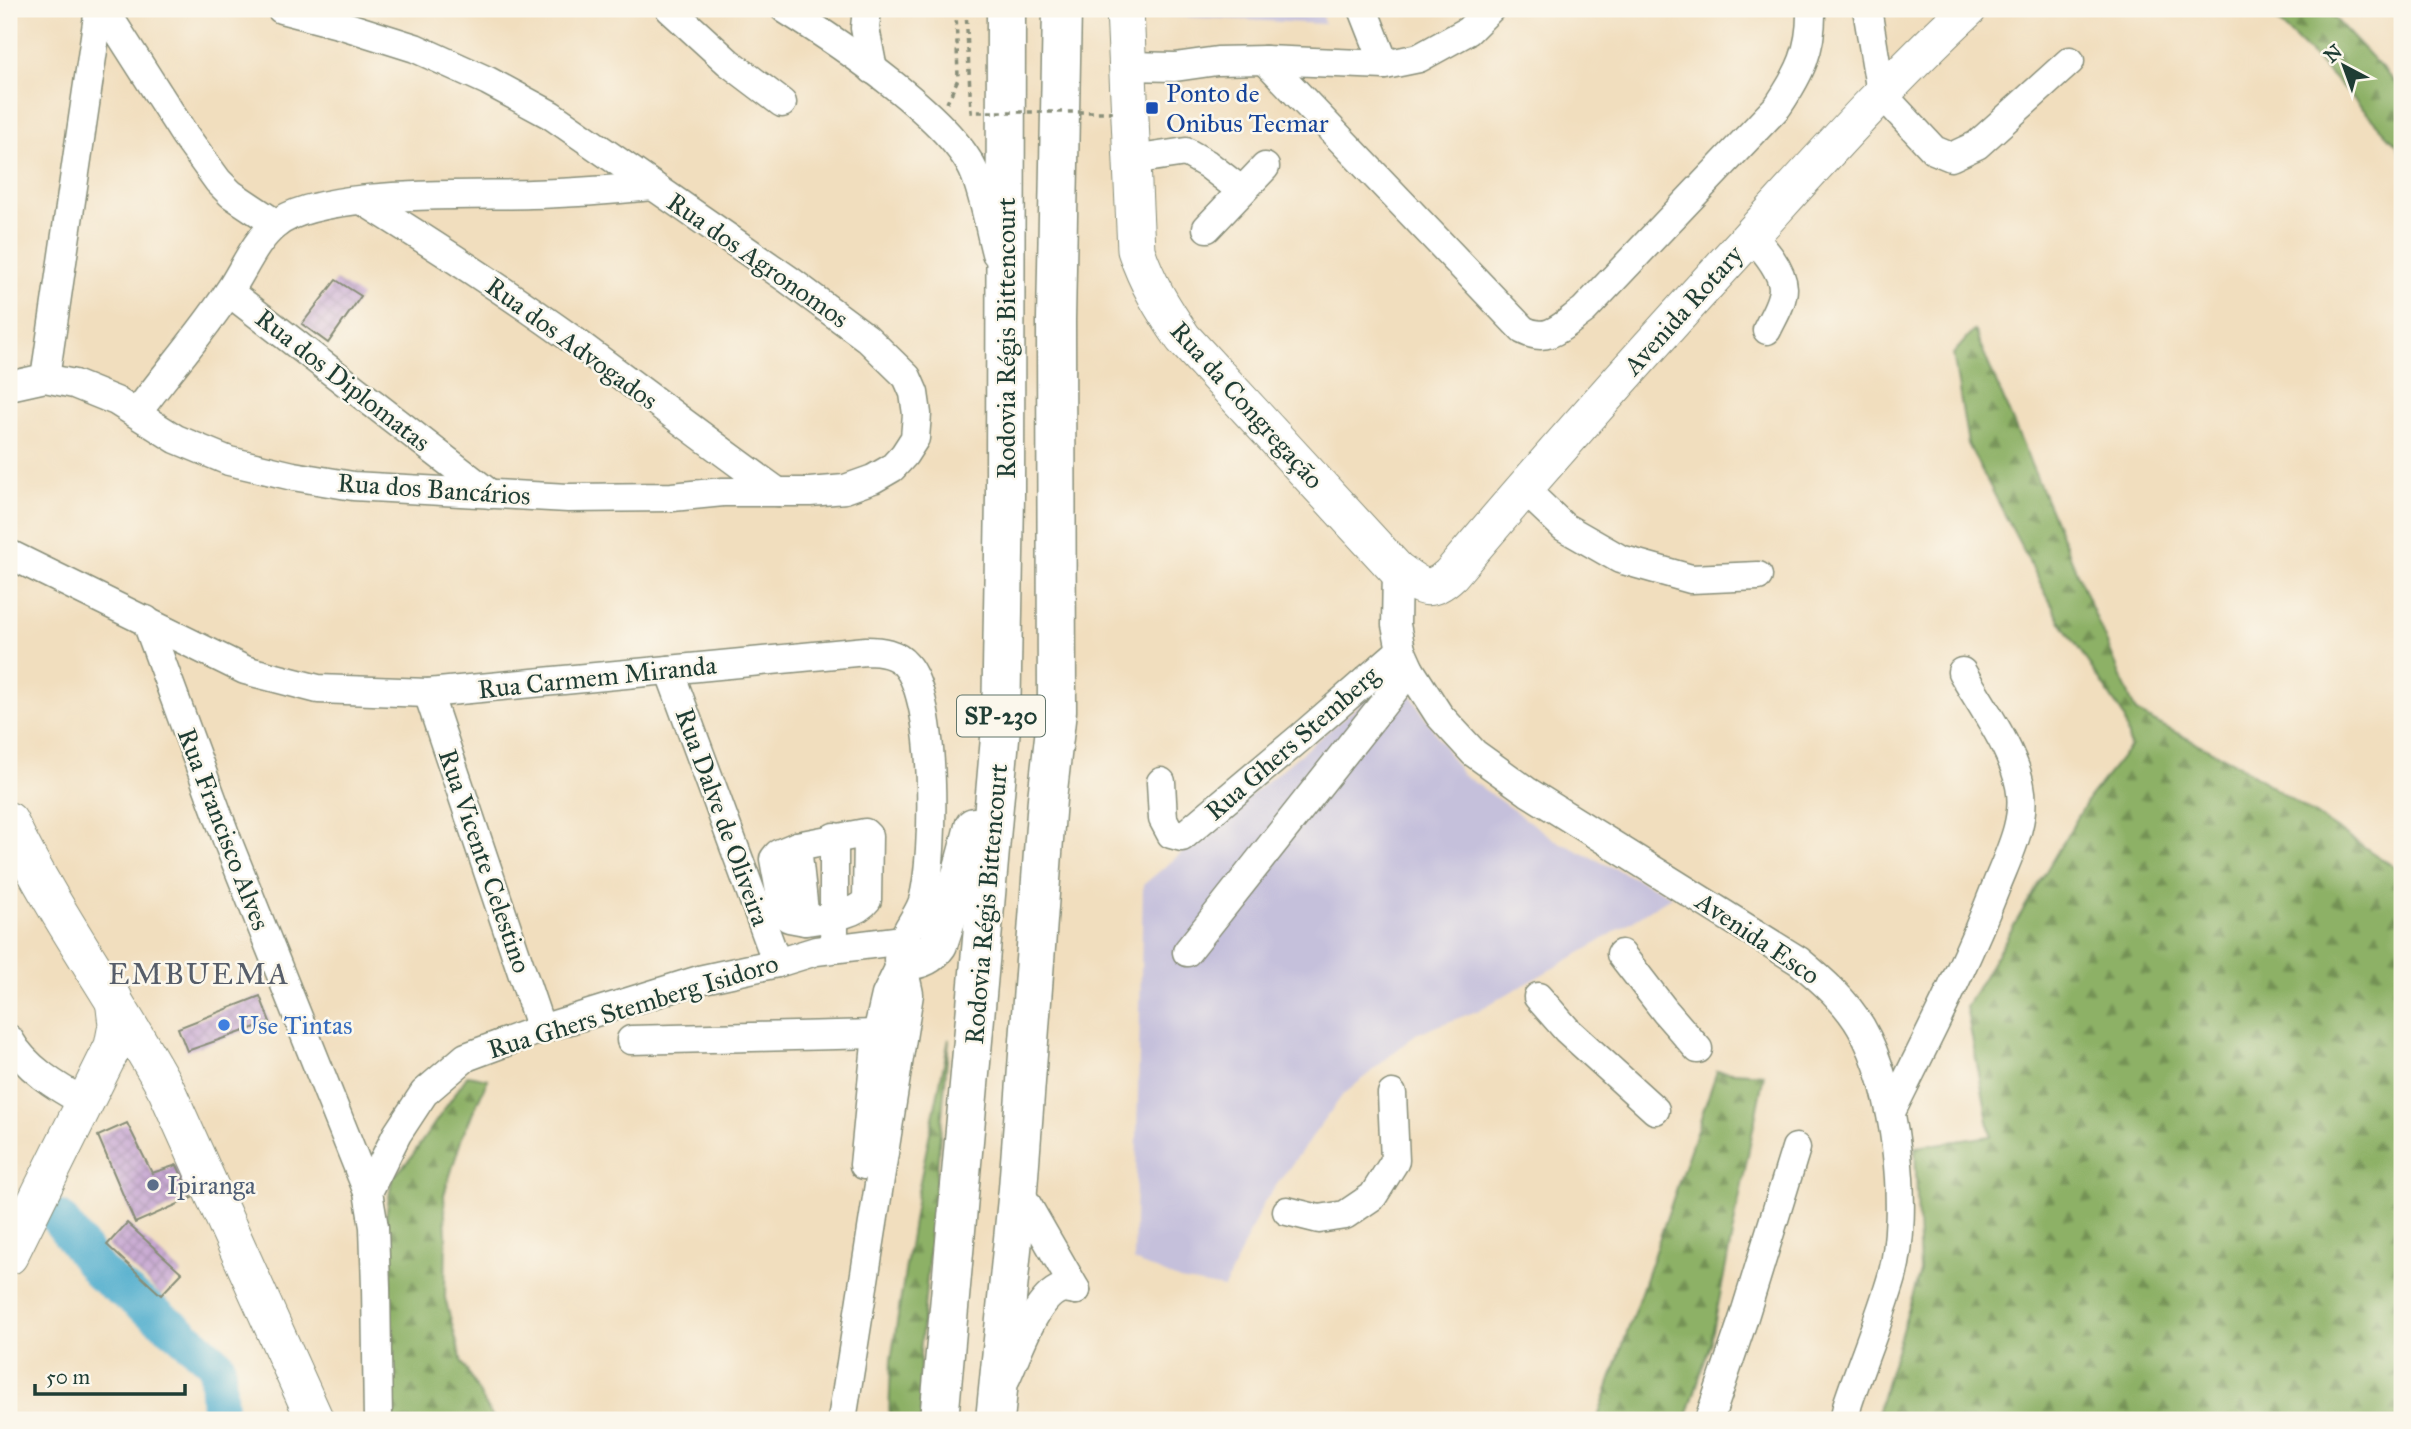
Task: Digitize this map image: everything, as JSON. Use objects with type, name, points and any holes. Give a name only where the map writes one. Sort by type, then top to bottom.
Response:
[{"type":"highway","points":[[987,9],[996,253],[1006,321]]},
{"type":"highway","name":"Rodovia Régis Bittencourt","points":[[939,1420],[1001,727],[1005,496],[1006,9]]},
{"type":"highway","points":[[1005,496],[1023,296],[1032,9]]},
{"type":"highway","name":"Rodovia Régis Bittencourt","points":[[997,1407],[1018,1189],[1047,799],[1057,711],[1056,320],[1062,9]]},
{"type":"highway","points":[[903,950],[921,958],[938,944],[962,872],[1001,727]]},
{"type":"main road","name":"Rua da Congregação","points":[[1125,9],[1136,250],[1145,277],[1161,307],[1183,338],[1397,570]]},
{"type":"main road","name":"Avenida Rotary","points":[[1397,570],[1421,587],[1439,585],[1523,488],[1881,93],[1968,9]]},
{"type":"main road","points":[[9,821],[32,869],[114,999],[169,1095],[315,1420]]},
{"type":"main road","points":[[13,1237],[90,1095],[116,1036],[114,999]]},
{"type":"main road","points":[[90,1095],[110,1079],[132,1073],[144,1075],[169,1095]]},
{"type":"street","points":[[101,9],[218,181],[231,194],[275,224],[259,243],[229,292],[137,413]]},
{"type":"street","points":[[45,378],[101,9]]},
{"type":"street","points":[[281,9],[345,17],[488,81],[551,115],[653,186]]},
{"type":"street","points":[[670,9],[728,62],[782,103]]},
{"type":"street","points":[[785,9],[819,30],[873,70],[951,138],[975,172],[996,253]]},
{"type":"street","points":[[1363,9],[1385,65]]},
{"type":"street","points":[[1128,66],[1175,67],[1217,61],[1265,60],[1385,65],[1419,58],[1468,31],[1490,9]]},
{"type":"street","points":[[1265,60],[1523,330],[1534,336],[1544,336],[1584,310],[1778,106],[1800,73],[1812,32],[1811,9]]},
{"type":"street","points":[[1867,9],[1881,93],[1934,150],[1951,157],[1977,145],[2070,61]]},
{"type":"street","points":[[863,15],[873,70]]},
{"type":"street","points":[[1132,160],[1186,152],[1207,164],[1242,191]]},
{"type":"street","points":[[1206,228],[1265,167]]},
{"type":"street","name":"Rua dos Agronomos","points":[[275,224],[296,212],[325,204],[362,200],[601,192],[653,186],[789,280],[867,338],[907,377],[914,393],[917,414],[915,438],[892,468],[873,479],[845,489]]},
{"type":"street","name":"Rua dos Advogados","points":[[362,200],[416,233],[580,345],[778,492]]},
{"type":"street","points":[[1751,235],[1778,272],[1783,288],[1778,309],[1767,330]]},
{"type":"street","name":"Rua dos Diplomatas","points":[[229,292],[490,494]]},
{"type":"street","name":"Rua dos Bancários","points":[[9,386],[45,378],[74,384],[116,401],[176,439],[229,461],[353,486],[594,498],[845,489]]},
{"type":"street","points":[[1523,488],[1564,527],[1620,559],[1691,579],[1758,576]]},
{"type":"street","name":"Rua Carmem Miranda","points":[[9,554],[245,670],[318,689],[428,693],[866,651],[881,651],[904,662],[914,677],[922,700],[930,756],[931,822],[924,899],[886,995],[877,1034],[864,1172],[868,1189],[877,1196]]},
{"type":"street","name":"Avenida Esco","points":[[1397,570],[1396,625],[1406,660],[1439,715],[1474,752],[1528,792],[1799,961],[1831,987],[1860,1026],[1874,1055],[1891,1112],[1899,1182],[1898,1234],[1892,1276],[1844,1420]]},
{"type":"street","name":"Rua Francisco Alves","points":[[145,620],[224,833],[369,1192]]},
{"type":"street","points":[[1187,951],[1406,660]]},
{"type":"street","name":"Rua Ghers Stemberg","points":[[1161,782],[1163,819],[1171,834],[1182,837],[1301,737],[1406,660]]},
{"type":"street","name":"Rua Dalve de Oliveira","points":[[669,670],[777,963]]},
{"type":"street","points":[[1891,1112],[1976,937],[2014,841],[2021,811],[2021,788],[2013,761],[1962,672]]},
{"type":"street","name":"Rua Vicente Celestino","points":[[428,693],[541,1029]]},
{"type":"street","points":[[834,916],[805,921],[789,918],[784,913],[774,859],[778,854],[797,846],[834,837],[835,948]]},
{"type":"street","name":"Rua Ghers Stemberg Isidoro","points":[[369,1192],[397,1134],[424,1093],[467,1056],[541,1029],[699,980],[777,963],[816,951],[835,948],[903,950]]},
{"type":"street","points":[[842,1420],[909,994],[903,950]]},
{"type":"street","points":[[1621,954],[1698,1049]]},
{"type":"street","points":[[1538,997],[1567,1030],[1655,1110]]},
{"type":"street","points":[[631,1040],[877,1034]]},
{"type":"street","points":[[9,1039],[34,1069],[64,1091],[90,1095]]},
{"type":"street","points":[[1287,1211],[1319,1219],[1345,1215],[1373,1196],[1395,1161],[1392,1094]]},
{"type":"street","points":[[1709,1420],[1796,1148]]},
{"type":"street","points":[[997,1407],[1039,1308],[1062,1288],[1076,1290],[1018,1189]]},
{"type":"street","points":[[369,1192],[374,1227],[379,1420]]},
{"type":"path","points":[[937,124],[958,79],[956,9]]},
{"type":"path","points":[[967,9],[971,112],[1113,112]]},
{"type":"shaded area","points":[[1145,9],[1321,9],[1324,24],[1145,15]]},
{"type":"shaded area","points":[[1386,683],[1407,689],[1461,773],[1555,840],[1672,896],[1589,948],[1477,1011],[1416,1034],[1342,1096],[1264,1202],[1224,1288],[1180,1280],[1134,1261],[1143,885]]},
{"type":"green space","points":[[2270,9],[2326,9],[2402,90],[2402,158],[2398,146],[2268,12]]},
{"type":"green space","points":[[1974,330],[2136,712],[2239,765],[2402,872],[2402,1420],[1875,1420],[1920,1271],[1915,1147],[1991,1136],[1966,1007],[2089,798],[2130,747],[2124,717],[2059,619],[1968,444],[1953,354]]},
{"type":"green space","points":[[949,1039],[920,1353],[921,1420],[889,1420],[891,1360],[917,1196]]},
{"type":"green space","points":[[1717,1071],[1764,1074],[1711,1341],[1686,1420],[1597,1420]]},
{"type":"green space","points":[[468,1075],[488,1079],[462,1137],[444,1195],[445,1298],[462,1362],[494,1420],[372,1420],[363,1363],[392,1178],[409,1160]]},
{"type":"building","points":[[336,280],[361,296],[328,343],[302,324]]},
{"type":"building","name":"Use Tintas","points":[[260,996],[270,1022],[187,1051],[178,1028]]},
{"type":"building","name":"Ipiranga","points":[[127,1123],[152,1173],[177,1165],[192,1198],[135,1223],[98,1136]]},
{"type":"building","points":[[127,1223],[182,1273],[161,1295],[107,1245]]},
{"type":"waterway","points":[[59,1219],[101,1274],[178,1331],[217,1365],[220,1420]]},
{"type":"place","name":"Ponto de Onibus Tecmar","points":[[1152,108]]},
{"type":"place","name":"Use Tintas","points":[[224,1025]]},
{"type":"place","name":"Ipiranga","points":[[153,1185]]},
{"type":"district","name":"EMBUEMA","points":[[199,974]]}]
